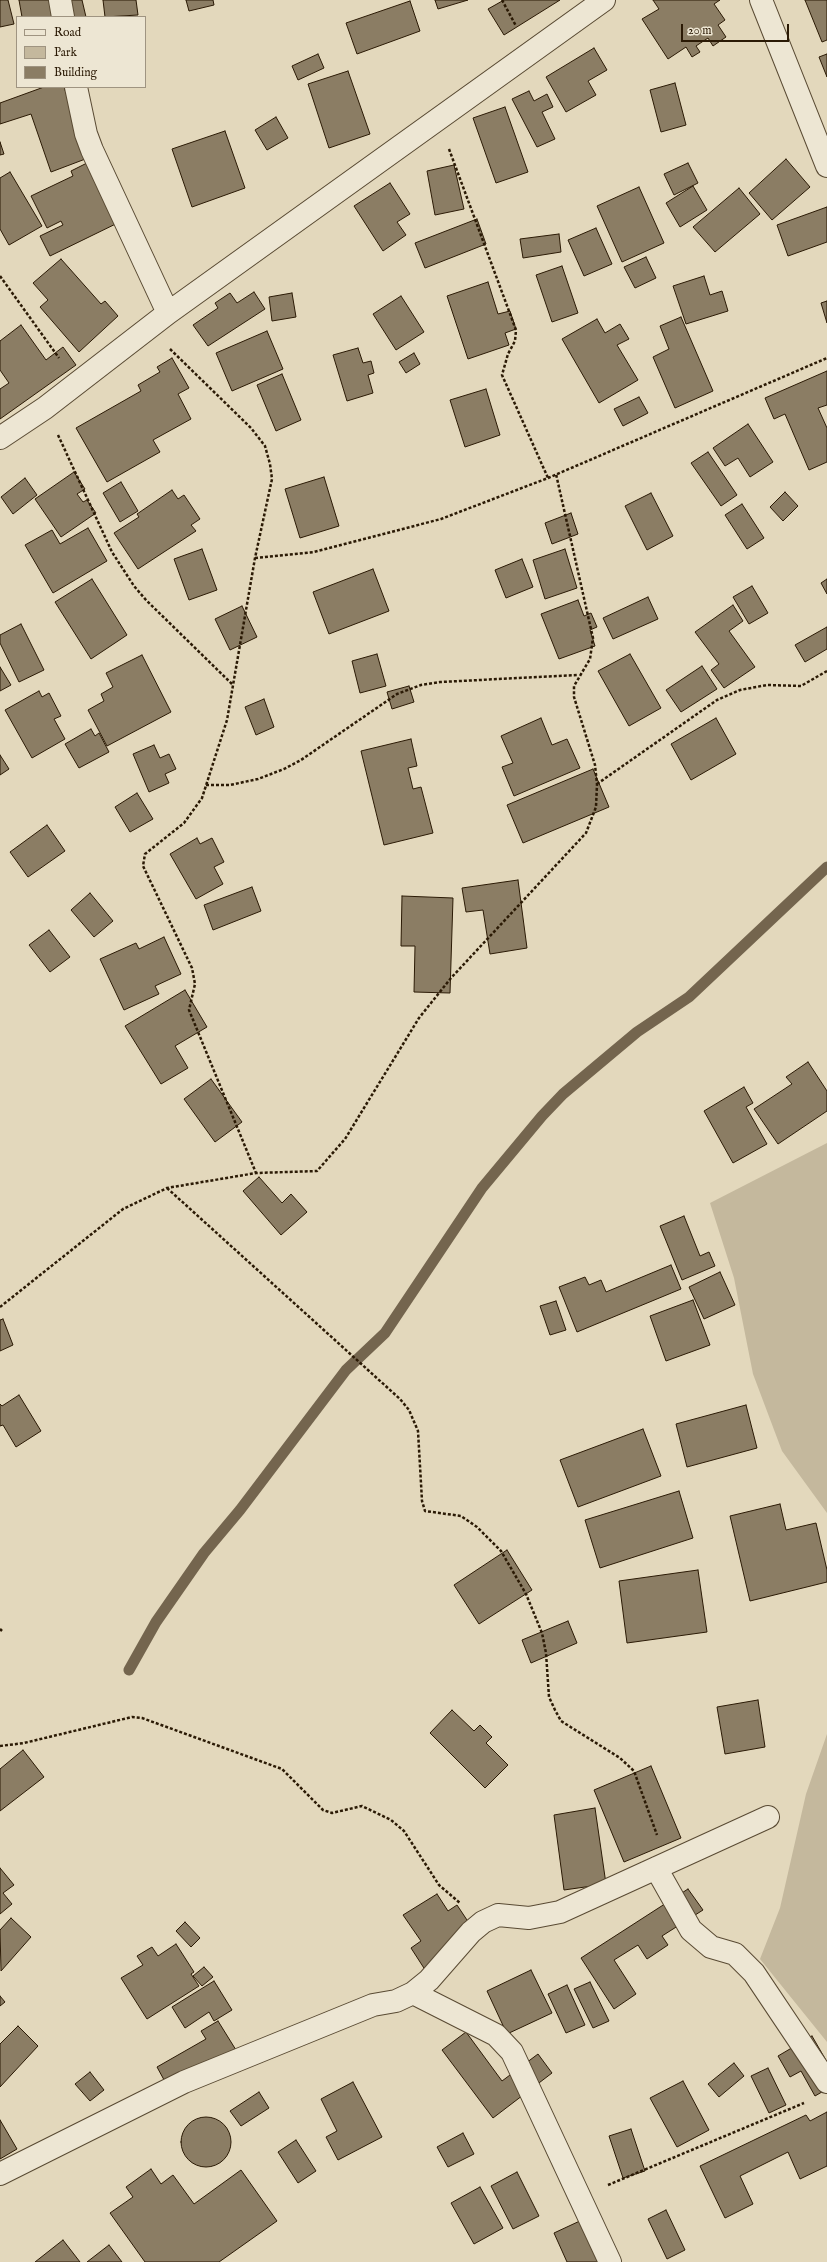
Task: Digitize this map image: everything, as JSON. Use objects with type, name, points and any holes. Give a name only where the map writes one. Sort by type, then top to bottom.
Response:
[{"type":"street","points":[[60,0],[63,16]]},
{"type":"street","points":[[0,438],[45,408],[168,313],[604,0]]},
{"type":"street","points":[[761,0],[827,166]]},
{"type":"street","points":[[76,88],[86,134],[92,150],[168,313]]},
{"type":"street","points":[[0,2174],[184,2082],[373,2005],[396,2001],[413,1993],[429,1980],[471,1932],[483,1922],[498,1915],[529,1918],[560,1912],[768,1817]]},
{"type":"street","points":[[661,1865],[691,1930],[711,1947],[735,1954],[754,1972],[827,2082]]},
{"type":"street","points":[[413,1993],[496,2035],[508,2048],[610,2262]]},
{"type":"path","points":[[438,118],[514,323],[515,341],[508,354],[502,375],[548,478]]},
{"type":"path","points":[[0,276],[77,383]]},
{"type":"path","points":[[148,328],[251,428],[265,446],[272,479],[255,558],[227,720],[202,798],[194,810],[172,835],[145,854],[143,866],[192,968],[195,984],[189,1010],[256,1173]]},
{"type":"path","points":[[255,558],[314,552],[441,519],[548,478],[827,358]]},
{"type":"path","points":[[45,408],[112,552],[134,586],[146,600],[233,685]]},
{"type":"path","points":[[0,1307],[123,1209],[167,1188],[256,1173],[317,1171],[330,1158],[349,1132],[419,1018],[451,978],[586,833],[596,807],[597,784],[594,764],[574,697],[574,686],[578,675],[590,659],[593,638],[556,474]]},
{"type":"path","points":[[597,784],[717,700],[740,690],[766,686],[801,686],[827,671]]},
{"type":"path","points":[[206,785],[230,785],[258,778],[284,769],[301,760],[397,694],[421,685],[440,682],[578,675]]},
{"type":"path","points":[[167,1188],[400,1399],[409,1410],[418,1431],[422,1501],[425,1511],[461,1516],[476,1527],[501,1551],[526,1594],[542,1633],[546,1653],[549,1697],[555,1710],[561,1721],[620,1758],[634,1771],[661,1865]]},
{"type":"path","points":[[0,1746],[24,1743],[132,1718],[142,1718],[282,1769],[323,1810],[332,1813],[362,1806],[391,1820],[404,1831],[430,1874],[453,1898],[465,1906],[498,1915]]},
{"type":"path","points":[[580,2198],[805,2102]]},
{"type":"green space","points":[[827,1143],[827,1513],[782,1451],[753,1374],[734,1278],[710,1203]]},
{"type":"green space","points":[[827,1734],[827,2042],[760,1959],[780,1908],[806,1794]]},
{"type":"building","points":[[0,0],[8,0],[14,24],[0,27]]},
{"type":"building","points":[[19,0],[82,0],[86,16],[22,16]]},
{"type":"building","points":[[103,0],[136,0],[138,15],[105,16]]},
{"type":"building","points":[[186,0],[213,0],[214,5],[189,11]]},
{"type":"building","points":[[435,0],[468,0],[438,9]]},
{"type":"building","points":[[504,0],[560,0],[504,35],[488,9]]},
{"type":"building","points":[[653,0],[720,0],[714,4],[725,20],[718,25],[726,37],[713,46],[708,38],[696,46],[700,52],[692,57],[686,47],[668,59],[642,19],[659,9]]},
{"type":"building","points":[[805,0],[827,0],[827,40],[822,42]]},
{"type":"building","points":[[410,1],[420,31],[357,54],[346,23]]},
{"type":"building","points":[[594,48],[607,70],[588,81],[596,95],[566,112],[546,77]]},
{"type":"building","points":[[318,54],[324,68],[298,80],[292,66]]},
{"type":"building","points":[[827,54],[827,77],[819,57]]},
{"type":"building","points":[[348,71],[370,134],[329,148],[308,84]]},
{"type":"building","points":[[675,83],[686,125],[661,132],[650,90]]},
{"type":"building","points":[[41,88],[64,88],[88,158],[51,172],[31,114],[0,124],[0,103]]},
{"type":"building","points":[[529,91],[534,101],[547,94],[553,107],[542,112],[555,139],[537,147],[512,99]]},
{"type":"building","points":[[505,107],[528,172],[496,183],[473,118]]},
{"type":"building","points":[[276,117],[288,138],[267,150],[255,130]]},
{"type":"building","points":[[225,131],[245,188],[192,207],[172,149]]},
{"type":"building","points":[[0,142],[4,154],[0,155]]},
{"type":"building","points":[[95,159],[132,216],[50,256],[40,236],[63,225],[61,221],[47,228],[31,196],[73,176],[71,171]]},
{"type":"building","points":[[786,159],[810,187],[772,220],[749,193]]},
{"type":"building","points":[[688,163],[698,183],[674,195],[664,174]]},
{"type":"building","points":[[454,165],[464,209],[435,215],[427,171]]},
{"type":"building","points":[[10,172],[42,226],[9,245],[0,229],[0,178]]},
{"type":"building","points":[[390,183],[410,214],[397,222],[406,235],[383,251],[354,206]]},
{"type":"building","points":[[693,186],[707,210],[680,227],[666,203]]},
{"type":"building","points":[[639,187],[664,243],[622,262],[597,206]]},
{"type":"building","points":[[739,188],[760,214],[715,252],[693,227]]},
{"type":"building","points":[[827,207],[827,242],[788,256],[777,225]]},
{"type":"building","points":[[477,219],[486,244],[425,268],[415,243]]},
{"type":"building","points":[[596,228],[612,264],[584,276],[568,240]]},
{"type":"building","points":[[559,234],[561,252],[523,258],[520,239]]},
{"type":"building","points":[[646,257],[656,278],[635,288],[624,267]]},
{"type":"building","points":[[61,259],[101,304],[105,301],[118,316],[79,352],[40,307],[48,300],[33,283]]},
{"type":"building","points":[[562,266],[578,313],[552,322],[536,275]]},
{"type":"building","points":[[704,276],[710,295],[722,291],[728,311],[686,324],[673,286]]},
{"type":"building","points":[[488,282],[498,314],[510,311],[516,329],[505,333],[509,345],[468,359],[447,296]]},
{"type":"building","points":[[254,292],[265,309],[208,346],[193,325],[218,308],[215,303],[230,293],[237,303]]},
{"type":"building","points":[[292,293],[296,317],[272,321],[269,297]]},
{"type":"building","points":[[401,296],[424,332],[396,350],[373,314]]},
{"type":"building","points":[[827,301],[827,323],[821,303]]},
{"type":"building","points":[[681,317],[713,391],[675,408],[653,357],[669,349],[660,326]]},
{"type":"building","points":[[597,319],[605,333],[620,324],[629,339],[617,345],[638,380],[599,403],[562,339]]},
{"type":"building","points":[[21,325],[46,360],[63,347],[76,365],[0,419],[0,389],[9,383],[0,370],[0,341]]},
{"type":"building","points":[[267,331],[283,369],[232,391],[216,353]]},
{"type":"building","points":[[358,348],[363,363],[371,361],[374,373],[368,375],[373,393],[347,401],[333,355]]},
{"type":"building","points":[[414,353],[420,364],[406,373],[399,362]]},
{"type":"building","points":[[172,358],[189,388],[178,394],[191,419],[153,440],[160,452],[107,482],[76,428],[141,391],[138,385],[160,372],[157,367]]},
{"type":"building","points":[[827,371],[827,405],[818,408],[827,428],[827,462],[809,470],[785,414],[774,419],[765,398]]},
{"type":"building","points":[[282,374],[301,420],[276,431],[257,385]]},
{"type":"building","points":[[486,389],[500,435],[465,447],[450,400]]},
{"type":"building","points":[[639,397],[648,413],[623,426],[614,409]]},
{"type":"building","points":[[748,424],[773,462],[750,477],[738,458],[725,466],[713,448]]},
{"type":"building","points":[[708,452],[737,495],[721,506],[691,463]]},
{"type":"building","points":[[74,472],[85,489],[77,494],[83,502],[87,500],[96,513],[61,537],[35,499]]},
{"type":"building","points":[[324,477],[339,526],[300,538],[285,489]]},
{"type":"building","points":[[25,478],[37,495],[13,514],[1,497]]},
{"type":"building","points":[[121,482],[138,511],[120,522],[103,493]]},
{"type":"building","points":[[172,490],[178,499],[184,495],[200,519],[191,525],[196,531],[138,569],[114,533],[139,517],[137,514]]},
{"type":"building","points":[[785,492],[798,506],[783,521],[770,507]]},
{"type":"building","points":[[651,493],[673,536],[647,550],[625,506]]},
{"type":"building","points":[[742,504],[764,538],[747,549],[725,515]]},
{"type":"building","points":[[571,513],[578,534],[552,544],[545,523]]},
{"type":"building","points":[[88,528],[107,561],[53,593],[25,545],[52,530],[60,544]]},
{"type":"building","points":[[202,549],[217,590],[189,600],[174,559]]},
{"type":"building","points":[[565,549],[577,588],[545,599],[533,560]]},
{"type":"building","points":[[522,559],[533,587],[506,598],[495,570]]},
{"type":"building","points":[[373,569],[389,611],[329,634],[313,592]]},
{"type":"building","points":[[92,579],[127,635],[91,659],[55,602]]},
{"type":"building","points":[[827,579],[827,594],[821,583]]},
{"type":"building","points":[[752,586],[768,613],[749,624],[733,597]]},
{"type":"building","points":[[648,597],[658,619],[613,639],[603,618]]},
{"type":"building","points":[[578,600],[584,616],[591,613],[597,627],[590,630],[595,646],[559,659],[541,614]]},
{"type":"building","points":[[733,605],[743,621],[729,631],[755,667],[724,688],[711,670],[719,664],[695,632]]},
{"type":"building","points":[[242,606],[257,637],[230,650],[215,619]]},
{"type":"building","points":[[21,624],[44,670],[19,682],[0,643],[0,635]]},
{"type":"building","points":[[827,627],[827,649],[805,662],[795,645]]},
{"type":"building","points":[[377,654],[386,686],[360,693],[352,661]]},
{"type":"building","points":[[630,654],[661,708],[629,726],[598,671]]},
{"type":"building","points":[[142,655],[171,712],[107,746],[88,710],[104,701],[101,694],[113,687],[106,673]]},
{"type":"building","points":[[702,666],[717,689],[681,712],[666,690]]},
{"type":"building","points":[[0,667],[11,685],[0,691]]},
{"type":"building","points":[[409,686],[414,702],[392,709],[387,692]]},
{"type":"building","points":[[39,691],[42,697],[49,693],[61,716],[54,719],[65,739],[32,758],[5,710]]},
{"type":"building","points":[[264,699],[274,727],[256,735],[245,707]]},
{"type":"building","points":[[541,718],[552,745],[567,739],[580,768],[514,796],[502,767],[513,763],[501,736]]},
{"type":"building","points":[[716,718],[736,754],[691,780],[671,744]]},
{"type":"building","points":[[91,729],[95,736],[99,733],[109,752],[79,768],[65,744]]},
{"type":"building","points":[[411,739],[417,766],[408,768],[413,789],[421,787],[433,833],[384,845],[361,751]]},
{"type":"building","points":[[154,745],[160,758],[169,754],[176,769],[165,774],[169,783],[149,792],[133,754]]},
{"type":"building","points":[[0,755],[9,769],[0,775]]},
{"type":"building","points":[[593,769],[609,807],[523,843],[507,805]]},
{"type":"building","points":[[137,793],[153,819],[130,832],[115,807]]},
{"type":"building","points":[[47,825],[65,851],[28,877],[10,852]]},
{"type":"building","points":[[197,838],[200,844],[212,838],[224,862],[214,867],[223,884],[196,899],[170,854]]},
{"type":"building","points":[[518,880],[527,948],[490,954],[483,910],[466,912],[462,888]]},
{"type":"building","points":[[252,887],[261,911],[213,930],[204,905]]},
{"type":"building","points":[[90,893],[113,921],[94,937],[71,910]]},
{"type":"building","points":[[402,896],[453,898],[450,993],[414,992],[415,946],[401,946]]},
{"type":"building","points":[[49,930],[70,957],[50,972],[29,945]]},
{"type":"building","points":[[164,937],[181,974],[155,986],[159,994],[124,1010],[100,959],[136,943],[139,949]]},
{"type":"building","points":[[185,990],[207,1027],[175,1046],[188,1068],[161,1084],[125,1026]]},
{"type":"building","points":[[808,1062],[827,1091],[827,1111],[778,1144],[754,1109],[792,1084],[786,1077]]},
{"type":"building","points":[[211,1079],[242,1122],[215,1142],[184,1099]]},
{"type":"building","points":[[744,1087],[753,1103],[746,1107],[767,1144],[733,1163],[704,1111]]},
{"type":"building","points":[[259,1177],[282,1203],[291,1194],[307,1212],[281,1235],[243,1191]]},
{"type":"building","points":[[684,1216],[700,1256],[709,1252],[715,1266],[682,1280],[660,1226]]},
{"type":"building","points":[[671,1265],[681,1289],[577,1332],[559,1287],[585,1277],[589,1285],[601,1280],[606,1292]]},
{"type":"building","points":[[720,1272],[735,1305],[704,1319],[689,1287]]},
{"type":"building","points":[[693,1300],[710,1345],[666,1361],[650,1316]]},
{"type":"building","points":[[556,1301],[566,1330],[550,1335],[540,1306]]},
{"type":"building","points":[[3,1319],[13,1345],[0,1351],[0,1320]]},
{"type":"building","points":[[19,1395],[41,1431],[16,1447],[3,1425],[0,1426],[0,1404],[2,1406]]},
{"type":"building","points":[[746,1405],[757,1448],[687,1467],[676,1424]]},
{"type":"building","points":[[643,1429],[661,1476],[578,1507],[560,1460]]},
{"type":"building","points":[[679,1491],[693,1538],[600,1568],[585,1520]]},
{"type":"building","points":[[780,1504],[786,1530],[816,1523],[827,1570],[827,1582],[750,1601],[730,1516]]},
{"type":"building","points":[[507,1550],[532,1590],[479,1624],[454,1585]]},
{"type":"building","points":[[698,1570],[707,1632],[627,1643],[619,1581]]},
{"type":"building","points":[[568,1621],[577,1643],[531,1663],[522,1640]]},
{"type":"building","points":[[758,1700],[765,1747],[725,1754],[717,1707]]},
{"type":"building","points":[[452,1710],[474,1731],[480,1725],[492,1737],[486,1743],[508,1765],[485,1788],[430,1733]]},
{"type":"building","points":[[23,1750],[44,1777],[0,1811],[0,1769]]},
{"type":"building","points":[[651,1766],[681,1838],[624,1862],[594,1790]]},
{"type":"building","points":[[595,1808],[606,1884],[564,1890],[554,1815]]},
{"type":"building","points":[[0,1868],[14,1885],[3,1893],[12,1904],[0,1914]]},
{"type":"building","points":[[688,1889],[703,1910],[662,1936],[668,1945],[647,1959],[638,1945],[614,1960],[636,1994],[614,2009],[581,1958]]},
{"type":"building","points":[[437,1894],[448,1911],[457,1905],[471,1926],[465,1930],[475,1944],[454,1958],[431,1979],[411,1948],[421,1941],[403,1915]]},
{"type":"building","points":[[11,1918],[31,1937],[1,1971],[0,1930]]},
{"type":"building","points":[[185,1922],[200,1938],[191,1947],[176,1931]]},
{"type":"building","points":[[176,1944],[194,1972],[191,1974],[199,1986],[147,2019],[121,1978],[143,1965],[137,1956],[152,1947],[158,1956]]},
{"type":"building","points":[[204,1967],[213,1977],[202,1986],[193,1976]]},
{"type":"building","points":[[531,1970],[552,2013],[507,2034],[487,1991]]},
{"type":"building","points":[[214,1981],[232,2010],[214,2021],[209,2012],[185,2028],[172,2007]]},
{"type":"building","points":[[590,1982],[609,2021],[593,2028],[574,1989]]},
{"type":"building","points":[[567,1985],[585,2025],[566,2033],[548,1994]]},
{"type":"building","points":[[0,1996],[5,2002],[0,2006]]},
{"type":"building","points":[[218,2021],[236,2050],[169,2089],[157,2067],[206,2039],[201,2031]]},
{"type":"building","points":[[18,2026],[38,2046],[0,2087],[0,2044]]},
{"type":"building","points":[[466,2032],[502,2081],[538,2054],[552,2073],[493,2118],[442,2050]]},
{"type":"building","points":[[812,2036],[827,2062],[827,2089],[815,2096],[801,2071],[790,2077],[778,2056]]},
{"type":"building","points":[[734,2063],[744,2076],[719,2097],[708,2084]]},
{"type":"building","points":[[768,2068],[786,2105],[769,2113],[751,2076]]},
{"type":"building","points":[[90,2072],[104,2090],[90,2101],[75,2084]]},
{"type":"building","points":[[683,2081],[709,2130],[677,2147],[650,2098]]},
{"type":"building","points":[[353,2082],[382,2137],[338,2160],[326,2137],[337,2131],[321,2099]]},
{"type":"building","points":[[259,2092],[269,2108],[241,2126],[230,2111]]},
{"type":"building","points":[[827,2112],[827,2166],[800,2179],[788,2152],[740,2176],[753,2204],[725,2218],[700,2166],[806,2115],[810,2121]]},
{"type":"building","points":[[206,2117],[220,2121],[227,2128],[231,2142],[227,2156],[220,2163],[206,2167],[192,2163],[185,2156],[181,2142],[185,2128],[192,2121]]},
{"type":"building","points":[[0,2120],[17,2149],[0,2159]]},
{"type":"building","points":[[631,2129],[645,2171],[623,2178],[609,2136]]},
{"type":"building","points":[[463,2133],[474,2154],[448,2167],[437,2147]]},
{"type":"building","points":[[296,2140],[316,2171],[298,2183],[278,2152]]},
{"type":"building","points":[[151,2169],[161,2184],[173,2175],[194,2204],[241,2170],[277,2221],[219,2262],[145,2262],[110,2213],[133,2197],[126,2187]]},
{"type":"building","points":[[517,2172],[539,2216],[513,2229],[491,2186]]},
{"type":"building","points":[[480,2187],[503,2228],[474,2244],[451,2203]]},
{"type":"building","points":[[666,2210],[685,2250],[667,2259],[648,2219]]},
{"type":"building","points":[[597,2213],[619,2262],[567,2262],[554,2233]]},
{"type":"building","points":[[63,2240],[80,2262],[35,2262]]},
{"type":"building","points":[[109,2245],[122,2262],[87,2262]]},
{"type":"waterway","points":[[129,1670],[156,1622],[204,1553],[240,1510],[346,1370],[385,1333],[482,1188],[542,1116],[563,1094],[637,1032],[689,997],[827,867]]}]
